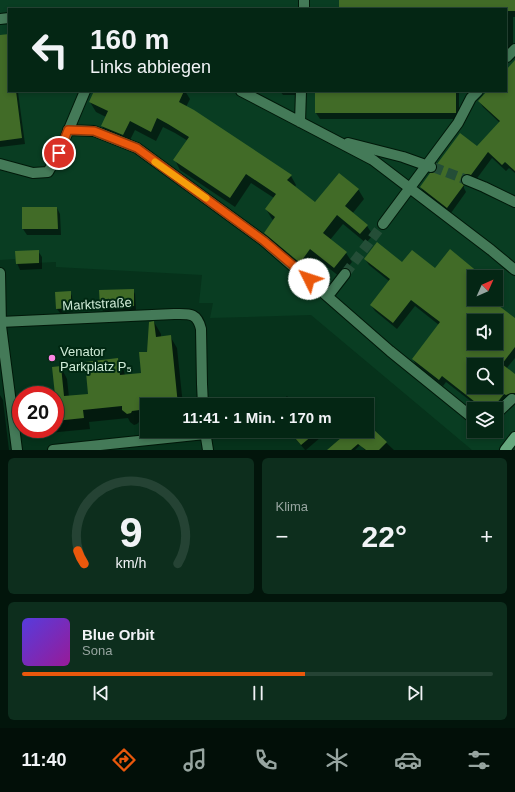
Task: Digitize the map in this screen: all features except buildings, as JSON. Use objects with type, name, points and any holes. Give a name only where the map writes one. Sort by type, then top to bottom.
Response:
[{"type":"main road","points":[[505,450],[515,437]]},
{"type":"street","points":[[507,57],[515,50]]},
{"type":"street","points":[[0,164],[33,173],[48,172],[59,153],[85,92]]},
{"type":"street","points":[[242,92],[373,160],[515,270]]},
{"type":"street","points":[[300,122],[301,92]]},
{"type":"street","points":[[383,224],[410,188],[429,166],[458,123],[471,98],[477,92]]},
{"type":"street","points":[[68,130],[94,131],[137,148],[264,241],[390,351],[467,413]]},
{"type":"street","points":[[330,138],[403,157],[429,166]]},
{"type":"street","points":[[467,180],[515,202]]},
{"type":"street","points":[[0,273],[1,326],[17,450]]},
{"type":"street","points":[[328,296],[345,274]]},
{"type":"street","name":"Marktstraße","points":[[1,322],[174,314],[188,314],[194,316],[199,321],[201,328],[203,398]]},
{"type":"street","points":[[503,407],[512,399]]},
{"type":"street","points":[[53,450],[154,438]]},
{"type":"street","points":[[206,438],[208,450]]},
{"type":"shaded area","points":[[0,0],[515,0],[515,450],[472,450],[311,315],[210,318],[213,303],[199,303],[202,275],[56,267],[56,262],[16,264],[15,259],[0,260]]},
{"type":"tunnel","points":[[433,167],[467,180]]},
{"type":"tunnel","points":[[345,274],[383,224]]},
{"type":"slow traffic","points":[[155,162],[206,198]]},
{"type":"place","name":"Venator Parkplatz P₅","points":[[52,358]]},
{"type":"route","points":[[59,153],[68,130],[94,131],[137,148],[264,241],[309,279]]}]
